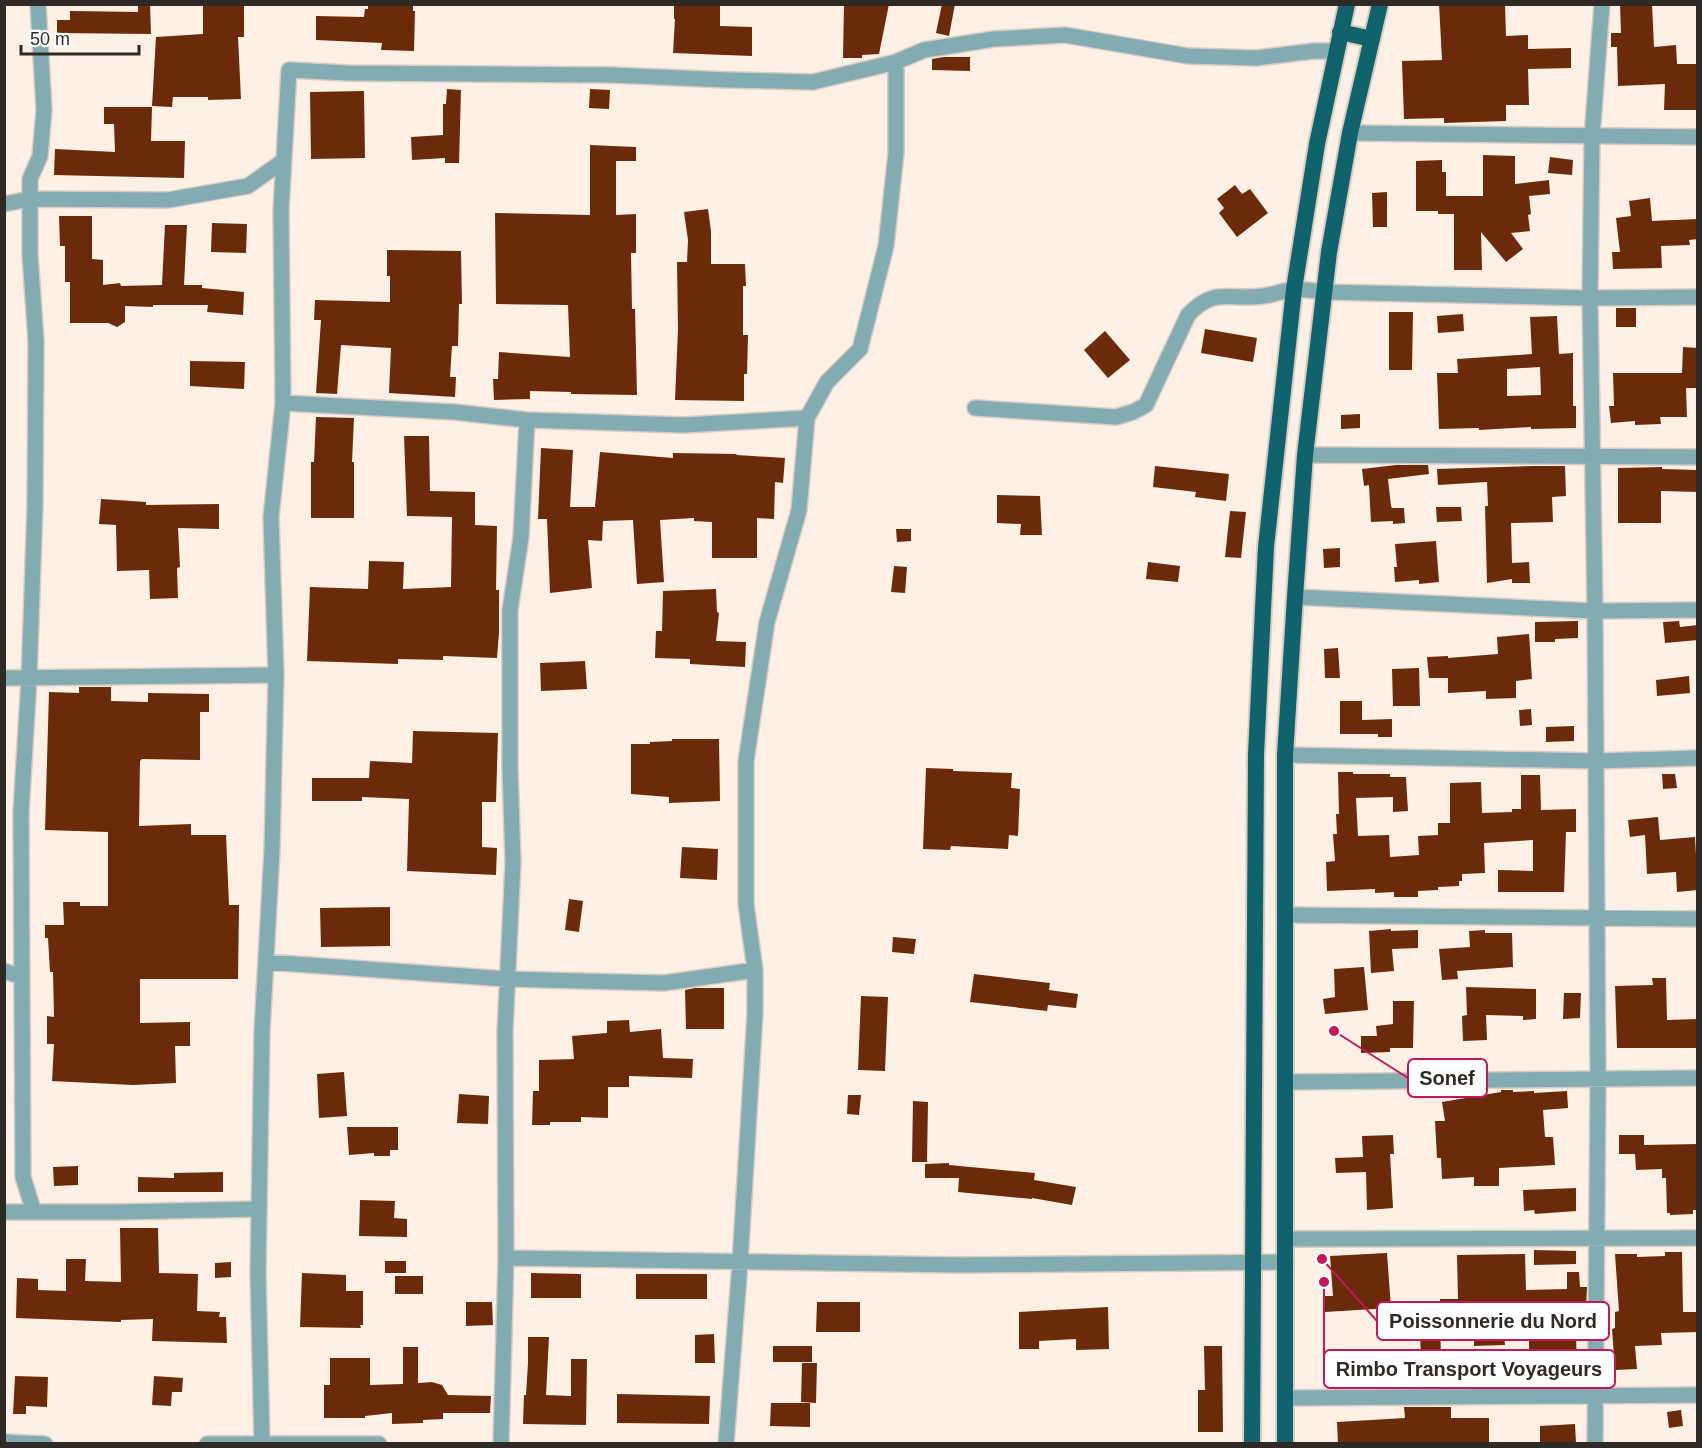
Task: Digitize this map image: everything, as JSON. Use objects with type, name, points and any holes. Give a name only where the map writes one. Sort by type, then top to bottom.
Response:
[{"type":"highway","points":[[1252,1443],[1256,756],[1266,547],[1294,289],[1317,144],[1347,4]]},
{"type":"highway","points":[[1285,1443],[1285,755],[1295,597],[1305,455],[1324,292],[1350,133],[1380,4]]},
{"type":"highway","points":[[1340,32],[1372,39]]},
{"type":"highway","points":[[1256,811],[1285,811]]},
{"type":"street","points":[[34,1212],[23,1177],[21,812],[29,679],[35,505],[36,353],[30,255],[30,179],[40,156],[44,110],[38,4]]},
{"type":"street","points":[[1595,1443],[1598,1239],[1598,918],[1590,298],[1592,137],[1602,4]]},
{"type":"street","points":[[262,1443],[258,1272],[262,1031],[272,839],[276,675],[271,517],[284,404],[281,210],[289,70],[348,73],[612,75],[813,82],[896,62],[924,50],[983,40],[1065,35],[1188,56],[1256,58],[1314,51],[1336,51]]},
{"type":"street","points":[[726,1443],[740,1263],[755,1013],[754,970],[746,904],[746,761],[767,622],[799,510],[807,418],[827,382],[860,350],[883,257],[896,153],[896,62]]},
{"type":"street","points":[[1350,133],[1698,137]]},
{"type":"street","points":[[4,204],[30,199],[168,200],[248,186],[283,161]]},
{"type":"street","points":[[975,408],[1116,417],[1133,412],[1146,405],[1188,315],[1198,304],[1212,298],[1261,296],[1294,289],[1324,292],[1590,298],[1698,297]]},
{"type":"street","points":[[284,404],[454,412],[527,420],[684,425],[807,418]]},
{"type":"street","points":[[501,1443],[506,1258],[505,1032],[513,862],[510,768],[510,610],[521,537],[527,420]]},
{"type":"street","points":[[1305,455],[1698,457]]},
{"type":"street","points":[[1295,597],[1595,611],[1698,609]]},
{"type":"street","points":[[4,678],[276,675]]},
{"type":"street","points":[[1285,755],[1596,761],[1698,758]]},
{"type":"street","points":[[1286,915],[1698,918]]},
{"type":"street","points":[[266,962],[507,979],[664,982],[754,970]]},
{"type":"street","points":[[4,971],[22,977]]},
{"type":"street","points":[[1286,1082],[1698,1078]]},
{"type":"street","points":[[4,1212],[259,1209]]},
{"type":"street","points":[[1286,1239],[1698,1238]]},
{"type":"street","points":[[506,1258],[961,1265],[1286,1262]]},
{"type":"street","points":[[1286,1398],[1698,1395]]},
{"type":"street","points":[[4,1442],[45,1443]]},
{"type":"street","points":[[207,1443],[379,1443]]},
{"type":"building","points":[[138,4],[150,4],[151,34],[57,33],[57,20],[70,20],[70,11],[138,12]]},
{"type":"building","points":[[203,4],[244,4],[244,37],[238,37],[241,99],[208,100],[208,97],[173,97],[172,107],[152,106],[156,37],[203,34]]},
{"type":"building","points":[[368,4],[413,4],[413,11],[415,11],[414,51],[381,50],[382,43],[316,40],[316,16],[364,17]]},
{"type":"building","points":[[674,4],[720,4],[720,26],[752,27],[752,56],[673,53]]},
{"type":"building","points":[[844,4],[889,4],[879,54],[862,55],[862,58],[843,58]]},
{"type":"building","points":[[942,4],[955,4],[949,36],[936,33]]},
{"type":"building","points":[[1439,4],[1505,5],[1506,36],[1528,35],[1528,49],[1571,48],[1571,68],[1528,69],[1529,105],[1506,105],[1506,121],[1444,123],[1444,118],[1404,119],[1402,61],[1442,60]]},
{"type":"building","points":[[1620,4],[1652,4],[1654,47],[1676,45],[1677,64],[1698,64],[1698,110],[1664,110],[1665,84],[1618,86],[1617,47],[1611,47],[1611,33],[1621,33]]},
{"type":"building","points":[[970,57],[970,71],[932,70],[932,59]]},
{"type":"building","points":[[447,89],[461,90],[459,163],[445,163],[445,158],[412,160],[411,137],[443,135],[443,104],[446,104]]},
{"type":"building","points":[[590,89],[610,90],[609,109],[589,108]]},
{"type":"building","points":[[364,91],[365,158],[311,159],[310,92]]},
{"type":"building","points":[[104,107],[152,107],[151,141],[185,141],[184,178],[54,175],[55,149],[115,152],[114,124],[104,124]]},
{"type":"building","points":[[590,145],[636,147],[636,161],[616,161],[616,215],[636,214],[636,253],[631,253],[637,395],[530,391],[530,399],[494,400],[493,379],[498,379],[499,352],[570,357],[568,305],[496,304],[495,213],[590,215]]},
{"type":"building","points":[[1483,155],[1515,156],[1515,184],[1549,180],[1550,194],[1529,196],[1530,231],[1511,233],[1523,249],[1506,262],[1481,232],[1482,270],[1454,270],[1454,214],[1416,211],[1416,161],[1442,160],[1442,172],[1446,172],[1446,196],[1483,196]]},
{"type":"building","points":[[1550,157],[1573,160],[1572,175],[1548,173]]},
{"type":"building","points":[[1235,185],[1242,194],[1250,189],[1268,213],[1237,237],[1219,213],[1224,208],[1217,199]]},
{"type":"building","points":[[1387,192],[1387,227],[1373,227],[1372,193]]},
{"type":"building","points":[[1650,198],[1652,221],[1698,219],[1698,239],[1689,240],[1690,245],[1661,246],[1662,268],[1613,269],[1612,252],[1620,252],[1616,218],[1631,216],[1629,201]]},
{"type":"building","points":[[708,209],[711,264],[745,264],[743,335],[748,335],[744,401],[675,400],[678,329],[677,262],[687,262],[688,240],[684,212]]},
{"type":"building","points":[[59,216],[92,216],[92,259],[103,260],[103,285],[120,283],[121,286],[162,285],[165,225],[187,225],[184,285],[202,285],[202,288],[244,292],[243,315],[207,312],[208,305],[125,306],[125,322],[117,327],[108,323],[70,323],[70,282],[65,282],[65,246],[60,246]]},
{"type":"building","points":[[212,223],[247,224],[246,253],[211,252]]},
{"type":"building","points":[[387,250],[461,251],[462,304],[459,304],[458,346],[452,346],[450,377],[456,377],[455,397],[389,393],[391,348],[341,345],[337,394],[316,393],[321,320],[314,320],[315,300],[390,302]]},
{"type":"building","points":[[1616,308],[1636,308],[1636,327],[1616,327]]},
{"type":"building","points":[[1389,312],[1413,312],[1412,370],[1389,370]]},
{"type":"building","points":[[1463,314],[1464,331],[1438,333],[1437,316]]},
{"type":"building","points":[[1557,316],[1559,354],[1573,353],[1573,406],[1576,406],[1576,428],[1439,429],[1437,373],[1458,373],[1457,359],[1532,354],[1530,317]],"holes":[[[1540,367],[1541,395],[1507,396],[1507,369]]]},
{"type":"building","points":[[1205,329],[1257,338],[1253,362],[1201,353]]},
{"type":"building","points":[[1105,331],[1130,360],[1108,378],[1084,350]]},
{"type":"building","points":[[1683,347],[1698,348],[1698,388],[1686,388],[1687,417],[1660,417],[1661,424],[1635,425],[1635,421],[1611,423],[1609,406],[1614,406],[1613,373],[1682,373]]},
{"type":"building","points":[[190,361],[245,362],[244,389],[190,386]]},
{"type":"building","points":[[1360,414],[1360,428],[1341,429],[1341,415]]},
{"type":"building","points":[[316,417],[354,418],[352,462],[354,462],[354,518],[311,518],[311,462],[314,462]]},
{"type":"building","points":[[404,436],[429,436],[430,491],[475,492],[475,525],[497,526],[496,590],[499,590],[499,632],[497,658],[443,656],[443,660],[398,659],[398,664],[307,661],[310,587],[368,589],[369,561],[404,562],[403,589],[451,587],[452,517],[407,516]]},
{"type":"building","points":[[541,448],[573,450],[570,507],[595,507],[600,452],[673,458],[673,453],[736,454],[785,458],[783,483],[775,482],[774,519],[757,518],[757,558],[712,558],[712,522],[694,521],[694,518],[660,520],[664,582],[637,584],[633,520],[603,521],[602,541],[588,540],[592,588],[550,593],[547,519],[538,519]]},
{"type":"building","points":[[1396,465],[1428,465],[1429,474],[1388,479],[1391,506],[1392,508],[1404,508],[1405,523],[1371,522],[1369,485],[1364,486],[1362,469]]},
{"type":"building","points":[[1155,466],[1229,474],[1226,501],[1195,497],[1196,492],[1153,487]]},
{"type":"building","points":[[1565,466],[1566,496],[1552,497],[1553,522],[1511,523],[1512,563],[1529,562],[1530,583],[1512,583],[1512,579],[1487,583],[1485,506],[1488,506],[1487,482],[1438,485],[1437,469]]},
{"type":"building","points":[[1662,467],[1662,469],[1698,470],[1698,492],[1661,491],[1661,523],[1618,523],[1618,468]]},
{"type":"building","points":[[997,495],[1040,496],[1042,535],[1020,535],[1021,524],[997,523]]},
{"type":"building","points":[[101,499],[146,502],[146,505],[219,504],[219,529],[178,528],[180,567],[177,568],[178,598],[150,599],[149,570],[117,571],[116,525],[99,524]]},
{"type":"building","points":[[1436,507],[1461,507],[1462,521],[1437,522]]},
{"type":"building","points":[[1230,511],[1246,512],[1241,558],[1225,557]]},
{"type":"building","points":[[896,529],[911,529],[911,541],[897,542]]},
{"type":"building","points":[[1436,541],[1439,582],[1419,584],[1419,580],[1395,582],[1394,567],[1397,567],[1395,544]]},
{"type":"building","points":[[1340,548],[1340,567],[1324,568],[1323,549]]},
{"type":"building","points":[[1148,562],[1180,566],[1178,582],[1146,579]]},
{"type":"building","points":[[894,566],[907,567],[905,593],[891,592]]},
{"type":"building","points":[[716,589],[717,612],[719,613],[716,641],[746,642],[745,667],[690,664],[690,659],[655,658],[656,631],[662,631],[663,591]]},
{"type":"building","points":[[1578,621],[1578,638],[1555,639],[1555,642],[1535,642],[1535,622]]},
{"type":"building","points":[[1679,621],[1680,627],[1698,625],[1698,640],[1665,643],[1663,622]]},
{"type":"building","points":[[1529,634],[1532,679],[1516,681],[1516,698],[1486,699],[1486,691],[1448,693],[1448,678],[1429,678],[1427,657],[1448,656],[1448,658],[1498,654],[1497,637]]},
{"type":"building","points":[[1338,648],[1340,678],[1325,678],[1324,649]]},
{"type":"building","points":[[585,661],[587,689],[541,691],[540,663]]},
{"type":"building","points":[[1419,668],[1420,706],[1393,706],[1392,669]]},
{"type":"building","points":[[1689,676],[1690,693],[1657,696],[1656,680]]},
{"type":"building","points":[[79,687],[111,687],[111,701],[148,702],[148,693],[209,694],[209,712],[200,712],[200,760],[142,759],[140,761],[139,826],[191,824],[191,835],[226,835],[229,905],[239,905],[238,979],[140,979],[140,1023],[190,1022],[190,1046],[175,1046],[176,1083],[133,1085],[52,1081],[54,1044],[47,1044],[47,1016],[54,1017],[53,972],[50,972],[45,925],[64,925],[63,902],[80,902],[80,906],[108,906],[108,832],[45,830],[49,692],[79,693]]},
{"type":"building","points":[[1340,701],[1362,701],[1362,720],[1392,719],[1392,737],[1378,737],[1378,734],[1340,734]]},
{"type":"building","points":[[1531,709],[1532,725],[1520,726],[1519,710]]},
{"type":"building","points":[[1574,726],[1574,741],[1546,742],[1546,727]]},
{"type":"building","points":[[413,731],[498,733],[496,802],[482,802],[482,847],[497,848],[496,875],[407,871],[409,799],[362,797],[362,801],[312,801],[312,778],[369,778],[370,761],[412,763]]},
{"type":"building","points":[[672,739],[719,739],[720,801],[669,803],[669,797],[631,794],[631,744],[650,744],[650,742],[672,741]]},
{"type":"building","points":[[926,768],[1012,773],[1011,788],[1020,789],[1018,836],[1009,835],[1008,849],[951,846],[950,850],[923,849]]},
{"type":"building","points":[[1338,772],[1390,774],[1390,777],[1406,777],[1408,811],[1393,812],[1393,797],[1356,798],[1358,836],[1389,835],[1390,857],[1419,855],[1418,836],[1438,835],[1438,823],[1450,823],[1450,783],[1481,782],[1482,813],[1512,812],[1512,809],[1521,809],[1521,775],[1540,775],[1541,810],[1576,809],[1576,832],[1566,832],[1564,892],[1498,892],[1498,870],[1533,871],[1533,840],[1484,843],[1485,873],[1462,874],[1459,886],[1418,891],[1418,897],[1394,897],[1394,892],[1375,893],[1375,889],[1327,891],[1326,862],[1335,861],[1333,834],[1337,834],[1336,814],[1339,814]]},
{"type":"building","points":[[1662,774],[1675,774],[1677,788],[1663,789]]},
{"type":"building","points":[[1658,817],[1660,840],[1695,837],[1698,890],[1677,892],[1676,872],[1647,874],[1645,835],[1630,837],[1628,820]]},
{"type":"building","points":[[682,847],[718,849],[717,880],[680,878]]},
{"type":"building","points":[[569,899],[583,901],[579,932],[565,930]]},
{"type":"building","points":[[390,907],[390,946],[321,947],[320,908]]},
{"type":"building","points":[[1391,929],[1391,931],[1418,930],[1418,948],[1392,949],[1394,971],[1371,973],[1369,931]]},
{"type":"building","points":[[1485,930],[1485,933],[1512,933],[1513,967],[1457,971],[1458,979],[1442,980],[1439,949],[1470,947],[1469,931]]},
{"type":"building","points":[[893,937],[916,939],[914,954],[892,952]]},
{"type":"building","points":[[1364,967],[1368,1010],[1325,1014],[1323,999],[1335,997],[1334,969]]},
{"type":"building","points":[[974,974],[1050,983],[1049,990],[1078,994],[1076,1008],[1048,1005],[1047,1011],[970,1002]]},
{"type":"building","points":[[1652,978],[1666,978],[1667,1020],[1698,1019],[1698,1048],[1617,1048],[1615,986],[1653,985]]},
{"type":"building","points":[[1466,987],[1536,989],[1536,1019],[1523,1020],[1523,1016],[1486,1015],[1487,1040],[1463,1041],[1462,1016],[1467,1015]]},
{"type":"building","points":[[724,988],[724,1029],[686,1029],[685,990]]},
{"type":"building","points":[[1564,993],[1581,993],[1580,1018],[1563,1019]]},
{"type":"building","points":[[861,996],[888,997],[885,1071],[858,1070]]},
{"type":"building","points":[[1393,1001],[1414,1001],[1413,1048],[1390,1048],[1390,1052],[1361,1053],[1361,1036],[1377,1036],[1376,1026],[1393,1024]]},
{"type":"building","points":[[629,1020],[630,1032],[661,1029],[663,1058],[693,1059],[692,1078],[629,1076],[629,1087],[608,1087],[608,1118],[581,1117],[581,1122],[550,1122],[550,1125],[532,1125],[533,1091],[539,1091],[539,1060],[574,1059],[572,1036],[607,1033],[607,1021]]},
{"type":"building","points":[[344,1072],[347,1116],[319,1118],[317,1074]]},
{"type":"building","points":[[1501,1090],[1534,1091],[1534,1093],[1567,1091],[1568,1108],[1543,1110],[1545,1137],[1553,1137],[1555,1165],[1499,1168],[1499,1186],[1474,1186],[1474,1177],[1442,1179],[1441,1158],[1437,1158],[1435,1121],[1445,1121],[1442,1102],[1501,1092]]},
{"type":"building","points":[[459,1094],[489,1096],[488,1124],[457,1123]]},
{"type":"building","points":[[848,1095],[861,1095],[859,1115],[847,1114]]},
{"type":"building","points":[[913,1101],[928,1102],[927,1162],[912,1162]]},
{"type":"building","points":[[347,1127],[398,1127],[398,1150],[390,1150],[390,1156],[374,1156],[374,1153],[349,1155]]},
{"type":"building","points":[[1393,1135],[1394,1154],[1390,1154],[1393,1208],[1367,1210],[1366,1172],[1336,1173],[1335,1158],[1363,1157],[1362,1136]]},
{"type":"building","points":[[1619,1135],[1644,1135],[1644,1145],[1698,1144],[1698,1210],[1693,1210],[1693,1214],[1670,1215],[1667,1213],[1666,1178],[1662,1178],[1662,1169],[1636,1170],[1635,1154],[1619,1154]]},
{"type":"building","points":[[949,1163],[949,1165],[1035,1173],[1034,1180],[1076,1187],[1072,1205],[1032,1198],[958,1192],[959,1178],[925,1178],[925,1164]]},
{"type":"building","points":[[78,1166],[78,1185],[54,1186],[53,1167]]},
{"type":"building","points":[[223,1172],[223,1192],[138,1192],[138,1177],[174,1178],[174,1173]]},
{"type":"building","points":[[1576,1188],[1576,1211],[1535,1214],[1534,1210],[1524,1211],[1523,1190]]},
{"type":"building","points":[[360,1200],[395,1201],[394,1218],[407,1219],[407,1237],[359,1236]]},
{"type":"building","points":[[120,1228],[158,1228],[159,1273],[198,1274],[197,1311],[220,1312],[219,1317],[226,1317],[227,1343],[152,1341],[153,1319],[121,1320],[121,1322],[16,1318],[17,1278],[38,1279],[38,1290],[66,1291],[66,1259],[86,1259],[85,1281],[121,1282]]},
{"type":"building","points":[[1534,1250],[1576,1251],[1576,1264],[1534,1265]]},
{"type":"building","points":[[1665,1252],[1682,1252],[1683,1312],[1698,1312],[1698,1332],[1661,1333],[1662,1345],[1635,1346],[1637,1369],[1615,1370],[1612,1329],[1615,1328],[1615,1312],[1619,1311],[1615,1254],[1637,1254],[1637,1257],[1665,1256]]},
{"type":"building","points":[[1387,1253],[1391,1308],[1325,1312],[1324,1296],[1333,1296],[1330,1256]]},
{"type":"building","points":[[1525,1254],[1526,1290],[1567,1289],[1567,1272],[1579,1272],[1580,1287],[1587,1287],[1586,1307],[1580,1307],[1580,1338],[1576,1338],[1577,1363],[1551,1363],[1551,1373],[1529,1373],[1529,1335],[1504,1335],[1505,1345],[1474,1346],[1474,1324],[1440,1325],[1441,1356],[1483,1355],[1483,1369],[1393,1371],[1392,1358],[1421,1357],[1419,1312],[1440,1311],[1440,1299],[1458,1299],[1457,1255]]},
{"type":"building","points":[[385,1261],[406,1261],[406,1273],[385,1273]]},
{"type":"building","points":[[231,1262],[231,1277],[215,1278],[215,1263]]},
{"type":"building","points":[[302,1273],[346,1275],[346,1291],[363,1291],[363,1325],[360,1325],[361,1328],[300,1327]]},
{"type":"building","points":[[531,1273],[581,1274],[581,1298],[531,1298]]},
{"type":"building","points":[[636,1274],[707,1274],[707,1299],[636,1299]]},
{"type":"building","points":[[395,1276],[423,1276],[423,1294],[395,1294]]},
{"type":"building","points":[[466,1302],[492,1302],[493,1325],[466,1326]]},
{"type":"building","points":[[817,1302],[860,1302],[860,1332],[816,1332]]},
{"type":"building","points":[[1108,1307],[1109,1349],[1076,1350],[1076,1339],[1039,1341],[1039,1349],[1019,1349],[1019,1312]]},
{"type":"building","points":[[714,1334],[715,1363],[695,1363],[695,1335]]},
{"type":"building","points":[[528,1337],[549,1337],[546,1395],[571,1396],[571,1359],[587,1359],[586,1425],[523,1424]]},
{"type":"building","points":[[773,1346],[812,1346],[812,1362],[773,1362]]},
{"type":"building","points":[[1204,1346],[1222,1346],[1223,1432],[1198,1432],[1198,1390],[1205,1390]]},
{"type":"building","points":[[403,1347],[418,1347],[418,1383],[432,1382],[442,1385],[448,1395],[491,1396],[490,1413],[443,1413],[443,1419],[423,1420],[423,1423],[392,1424],[392,1413],[365,1416],[365,1418],[324,1418],[324,1385],[330,1385],[330,1358],[370,1358],[370,1385],[403,1384]]},
{"type":"building","points":[[802,1363],[817,1363],[816,1403],[801,1402]]},
{"type":"building","points":[[15,1376],[48,1377],[47,1407],[26,1406],[26,1414],[13,1414]]},
{"type":"building","points":[[154,1376],[183,1378],[182,1392],[172,1392],[171,1406],[152,1405]]},
{"type":"building","points":[[617,1394],[710,1396],[709,1424],[617,1423]]},
{"type":"building","points":[[771,1403],[810,1403],[810,1427],[770,1426]]},
{"type":"building","points":[[1404,1407],[1451,1407],[1451,1418],[1489,1418],[1489,1442],[1338,1443],[1337,1422],[1405,1418]]},
{"type":"building","points":[[1681,1410],[1683,1426],[1669,1428],[1667,1412]]},
{"type":"building","points":[[1575,1424],[1576,1443],[1540,1443],[1540,1426]]},
{"type":"place","name":"Sonef","points":[[1334,1031]]},
{"type":"place","name":"Poissonnerie du Nord","points":[[1322,1259]]},
{"type":"place","name":"Rimbo Transport Voyageurs","points":[[1324,1282]]}]
